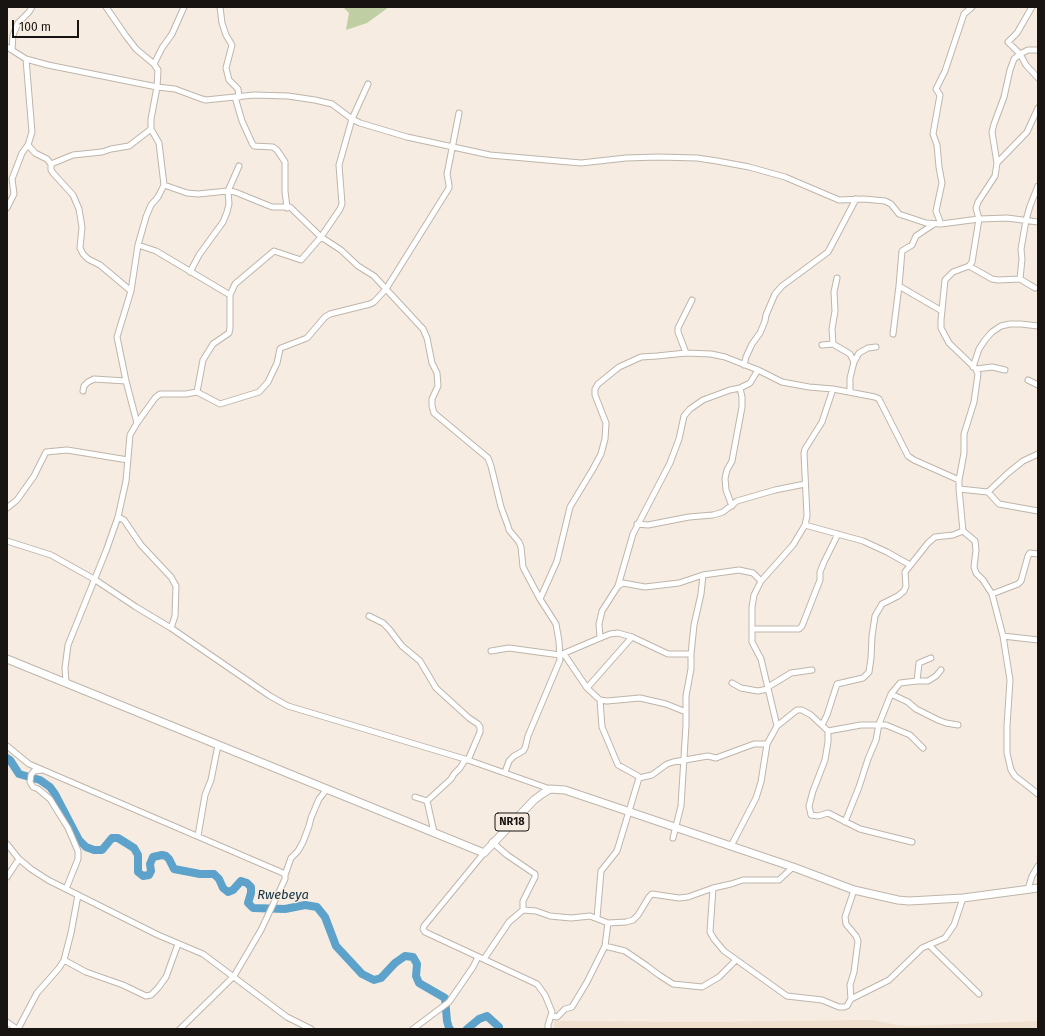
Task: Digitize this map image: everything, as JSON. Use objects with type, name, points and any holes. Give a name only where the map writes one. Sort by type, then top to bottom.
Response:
[{"type":"main road","points":[[7,659],[484,853]]},
{"type":"main road","points":[[550,790],[565,790],[793,867],[854,890],[898,900],[908,901],[963,898],[1038,888]]},
{"type":"main road","name":"NR18","points":[[484,853],[492,842],[534,800],[550,790]]},
{"type":"street","points":[[32,7],[18,23],[9,48],[26,59],[68,70],[157,87],[175,88],[206,100],[254,95],[288,96],[315,100],[332,104],[360,123],[407,137],[490,155],[581,162],[658,157],[697,158],[717,161],[749,167],[784,177],[839,200],[864,199],[885,202],[891,204],[899,214],[926,223],[941,224],[979,219],[1007,218],[1038,222]]},
{"type":"street","points":[[106,7],[136,49],[154,64],[158,70],[151,129],[159,143],[164,185],[158,197],[151,205],[146,217],[138,244],[131,292],[117,337],[126,382],[137,423]]},
{"type":"street","points":[[154,64],[162,48],[172,34],[184,7]]},
{"type":"street","points":[[220,7],[222,23],[226,35],[232,45],[226,68],[229,80],[238,89],[237,97],[242,121],[254,146],[273,147],[277,150],[285,162],[285,191],[287,208]]},
{"type":"street","points":[[941,224],[936,211],[942,183],[937,145],[933,134],[940,95],[936,89],[945,71],[964,14],[972,7]]},
{"type":"street","points":[[1032,7],[1017,34],[1008,42],[1020,54],[1026,65],[1038,78]]},
{"type":"street","points":[[1038,50],[1028,50],[1020,54],[1014,59],[1010,70],[1004,97],[992,132],[997,162],[995,176],[978,202],[976,208],[979,219],[972,262],[969,266],[953,272],[945,280],[941,328],[944,335],[959,354],[975,368],[978,374],[974,402],[964,434],[964,453],[959,480],[963,531],[975,541],[976,550],[974,567],[976,573],[983,580],[992,594],[1003,636],[1010,680],[1007,746],[1011,770],[1015,776],[1038,794]]},
{"type":"street","points":[[7,208],[14,194],[12,179],[22,153],[28,145],[32,132],[26,59]]},
{"type":"street","points":[[197,392],[203,360],[213,344],[229,333],[230,296],[235,284],[274,251],[301,260],[321,237],[340,210],[342,204],[338,165],[352,118],[368,84]]},
{"type":"street","points":[[997,162],[1027,132],[1038,108]]},
{"type":"street","points":[[66,683],[65,668],[68,645],[118,517],[126,481],[130,435],[137,423],[160,394],[186,394],[197,392],[220,404],[259,392],[268,382],[277,363],[281,348],[307,338],[325,317],[330,314],[374,302],[386,289],[449,188],[447,174],[459,113]]},
{"type":"street","points":[[51,164],[73,156],[129,146],[151,129]]},
{"type":"street","points":[[28,145],[35,153],[46,159],[51,164],[53,173],[73,195],[79,209],[82,227],[80,248],[83,254],[88,260],[100,265],[131,292]]},
{"type":"street","points":[[190,272],[199,255],[223,222],[229,204],[228,191],[239,166]]},
{"type":"street","points":[[164,185],[193,194],[228,191],[234,192],[272,207],[290,207],[321,237],[341,250],[358,266],[374,276],[423,329],[427,338],[432,362],[437,373],[438,386],[432,399],[434,412],[488,458],[508,526],[521,547],[522,567],[556,624],[562,655],[587,688],[600,700],[607,701],[640,698],[666,704],[686,712]]},
{"type":"street","points":[[1020,279],[1022,259],[1021,249],[1026,220],[1038,186]]},
{"type":"street","points":[[744,365],[749,351],[765,321],[775,294],[782,286],[828,252],[856,199]]},
{"type":"street","points":[[893,334],[902,251],[912,245],[916,236],[934,224]]},
{"type":"street","points":[[138,244],[156,251],[230,296]]},
{"type":"street","points":[[969,266],[992,279],[1020,279],[1035,288]]},
{"type":"street","points":[[833,344],[832,329],[835,312],[834,292],[837,278]]},
{"type":"street","points":[[899,286],[942,311]]},
{"type":"street","points":[[686,353],[678,332],[678,328],[692,300]]},
{"type":"street","points":[[975,368],[979,350],[992,332],[1001,326],[1010,324],[1038,326]]},
{"type":"street","points":[[822,345],[833,344],[850,354],[854,362]]},
{"type":"street","points":[[850,392],[850,378],[854,362],[859,353],[868,348],[876,347]]},
{"type":"street","points":[[540,599],[557,561],[570,507],[593,469],[605,439],[606,423],[595,395],[595,389],[598,384],[619,367],[641,356],[686,353],[711,354],[758,370],[782,382],[809,387],[833,389],[875,397],[879,400],[908,456],[959,480]]},
{"type":"street","points":[[975,368],[992,367],[1004,370]]},
{"type":"street","points":[[600,638],[599,624],[602,612],[618,586],[637,524],[670,463],[679,439],[684,416],[690,409],[703,400],[740,388],[750,382],[758,370]]},
{"type":"street","points":[[83,391],[84,386],[94,379],[126,382]]},
{"type":"street","points":[[1028,380],[1038,385]]},
{"type":"street","points":[[732,506],[726,490],[725,478],[732,461],[742,407],[740,388]]},
{"type":"street","points":[[777,726],[761,660],[752,642],[752,607],[754,595],[761,581],[793,545],[805,524],[807,516],[804,452],[805,448],[822,422],[833,389]]},
{"type":"street","points":[[7,508],[17,500],[34,476],[46,452],[67,450],[128,460]]},
{"type":"street","points":[[988,492],[1008,472],[1023,461],[1038,454]]},
{"type":"street","points":[[637,524],[648,525],[689,517],[713,515],[723,512],[737,501],[775,490],[805,484]]},
{"type":"street","points":[[959,489],[988,492],[999,504],[1038,511]]},
{"type":"street","points":[[118,517],[124,520],[141,545],[171,577],[176,586],[175,616],[171,628]]},
{"type":"street","points":[[805,524],[863,541],[910,565]]},
{"type":"street","points":[[822,724],[827,715],[837,684],[863,678],[870,672],[872,636],[875,616],[882,604],[898,596],[904,591],[906,586],[905,572],[910,565],[935,537],[953,535],[963,531]]},
{"type":"street","points":[[752,629],[799,629],[802,626],[820,580],[820,572],[838,534]]},
{"type":"street","points":[[7,541],[51,555],[94,579],[171,628],[270,696],[288,706],[505,772],[550,790]]},
{"type":"street","points":[[992,594],[1018,584],[1021,581],[1028,556],[1030,553],[1038,554]]},
{"type":"street","points":[[618,586],[623,583],[644,587],[679,583],[703,575],[739,570],[753,573],[761,581]]},
{"type":"street","points":[[673,838],[681,806],[686,696],[703,575]]},
{"type":"street","points":[[369,616],[383,623],[402,646],[420,661],[436,688],[480,727],[480,732],[467,760],[451,779],[427,802]]},
{"type":"street","points":[[491,651],[509,648],[562,655],[610,634],[618,633],[632,637],[668,654],[691,654]]},
{"type":"street","points":[[1003,636],[1038,640]]},
{"type":"street","points":[[587,688],[632,637]]},
{"type":"street","points":[[505,772],[509,761],[525,748],[528,736],[562,655]]},
{"type":"street","points":[[916,681],[918,663],[931,658]]},
{"type":"street","points":[[732,683],[741,688],[758,691],[768,688],[791,673],[812,670]]},
{"type":"street","points":[[845,822],[876,740],[879,724],[891,694],[900,683],[928,681],[936,676],[941,670]]},
{"type":"street","points":[[891,694],[908,702],[916,709],[938,720],[950,725],[958,725]]},
{"type":"street","points":[[600,700],[602,727],[618,765],[639,778]]},
{"type":"street","points":[[731,846],[756,798],[761,782],[767,744],[777,726],[797,710],[802,710],[822,724],[828,731],[825,760],[809,806],[811,815],[818,816],[828,813],[860,829],[912,842]]},
{"type":"street","points":[[828,731],[861,725],[886,725],[910,735],[923,748]]},
{"type":"street","points":[[639,778],[652,775],[667,764],[708,756],[716,758],[754,744],[767,744]]},
{"type":"street","points":[[198,836],[205,795],[211,780],[218,745]]},
{"type":"street","points":[[7,746],[29,764],[285,875]]},
{"type":"street","points":[[43,770],[34,771],[31,775],[30,782],[33,787],[38,789],[50,799],[68,828],[78,851],[78,859],[66,889]]},
{"type":"street","points":[[597,918],[601,871],[617,851],[639,778]]},
{"type":"street","points":[[180,1029],[234,976],[268,916],[285,879],[291,858],[298,851],[303,842],[311,818],[326,789]]},
{"type":"street","points":[[415,797],[427,802]]},
{"type":"street","points":[[427,802],[434,832]]},
{"type":"street","points":[[492,842],[507,856],[535,874],[523,902],[523,910]]},
{"type":"street","points":[[7,844],[19,859],[31,869],[78,896],[158,935],[203,954],[287,1017],[311,1029]]},
{"type":"street","points":[[484,853],[423,929],[425,932],[537,984],[545,995],[552,1012],[548,1029]]},
{"type":"street","points":[[7,878],[19,859]]},
{"type":"street","points":[[1028,890],[1032,876],[1038,866]]},
{"type":"street","points":[[484,959],[509,922],[523,910],[536,911],[550,916],[571,918],[590,916],[608,923],[626,922],[633,920],[638,915],[652,894],[679,898],[688,897],[713,888],[743,880],[779,880],[793,867]]},
{"type":"street","points":[[713,888],[710,932],[724,950],[777,989],[791,997],[822,1000],[844,1007],[847,1006],[851,999],[889,980],[922,948],[945,938],[954,925],[963,898]]},
{"type":"street","points":[[851,999],[850,985],[854,972],[858,941],[856,936],[846,924],[845,917],[854,890]]},
{"type":"street","points":[[7,1022],[18,1029],[37,993],[64,960],[78,896]]},
{"type":"street","points":[[552,1016],[557,1017],[564,1009],[572,1007],[587,982],[605,946],[608,923]]},
{"type":"street","points":[[64,960],[86,972],[123,985],[146,996],[151,995],[166,977],[178,944]]},
{"type":"street","points":[[929,945],[980,994]]},
{"type":"street","points":[[605,946],[625,951],[673,984],[702,987],[719,977],[736,960]]},
{"type":"street","points":[[413,1029],[449,1002],[473,967],[478,957]]},
{"type":"shaded area","points":[[873,1020],[909,1026],[1038,1021],[1038,1029],[554,1029],[554,1021],[705,1022]]},
{"type":"green space","points":[[343,7],[389,7],[367,23],[346,30],[349,13]]},
{"type":"waterway","name":"Rwebeya","points":[[7,758],[19,774],[40,780],[50,787],[79,840],[86,847],[94,850],[102,850],[112,838],[118,838],[134,848],[138,855],[138,872],[143,876],[149,875],[151,871],[150,864],[153,857],[162,855],[169,859],[174,869],[200,874],[214,874],[219,879],[223,888],[228,892],[233,890],[241,881],[247,883],[251,887],[248,903],[253,908],[285,909],[305,905],[317,907],[325,917],[336,946],[362,974],[374,980],[381,978],[395,963],[405,956],[413,957],[417,964],[416,976],[419,983],[445,998],[447,1021],[450,1029]]},
{"type":"waterway","name":"Rwebeya","points":[[467,1029],[479,1019],[487,1016],[499,1027],[499,1029]]}]
